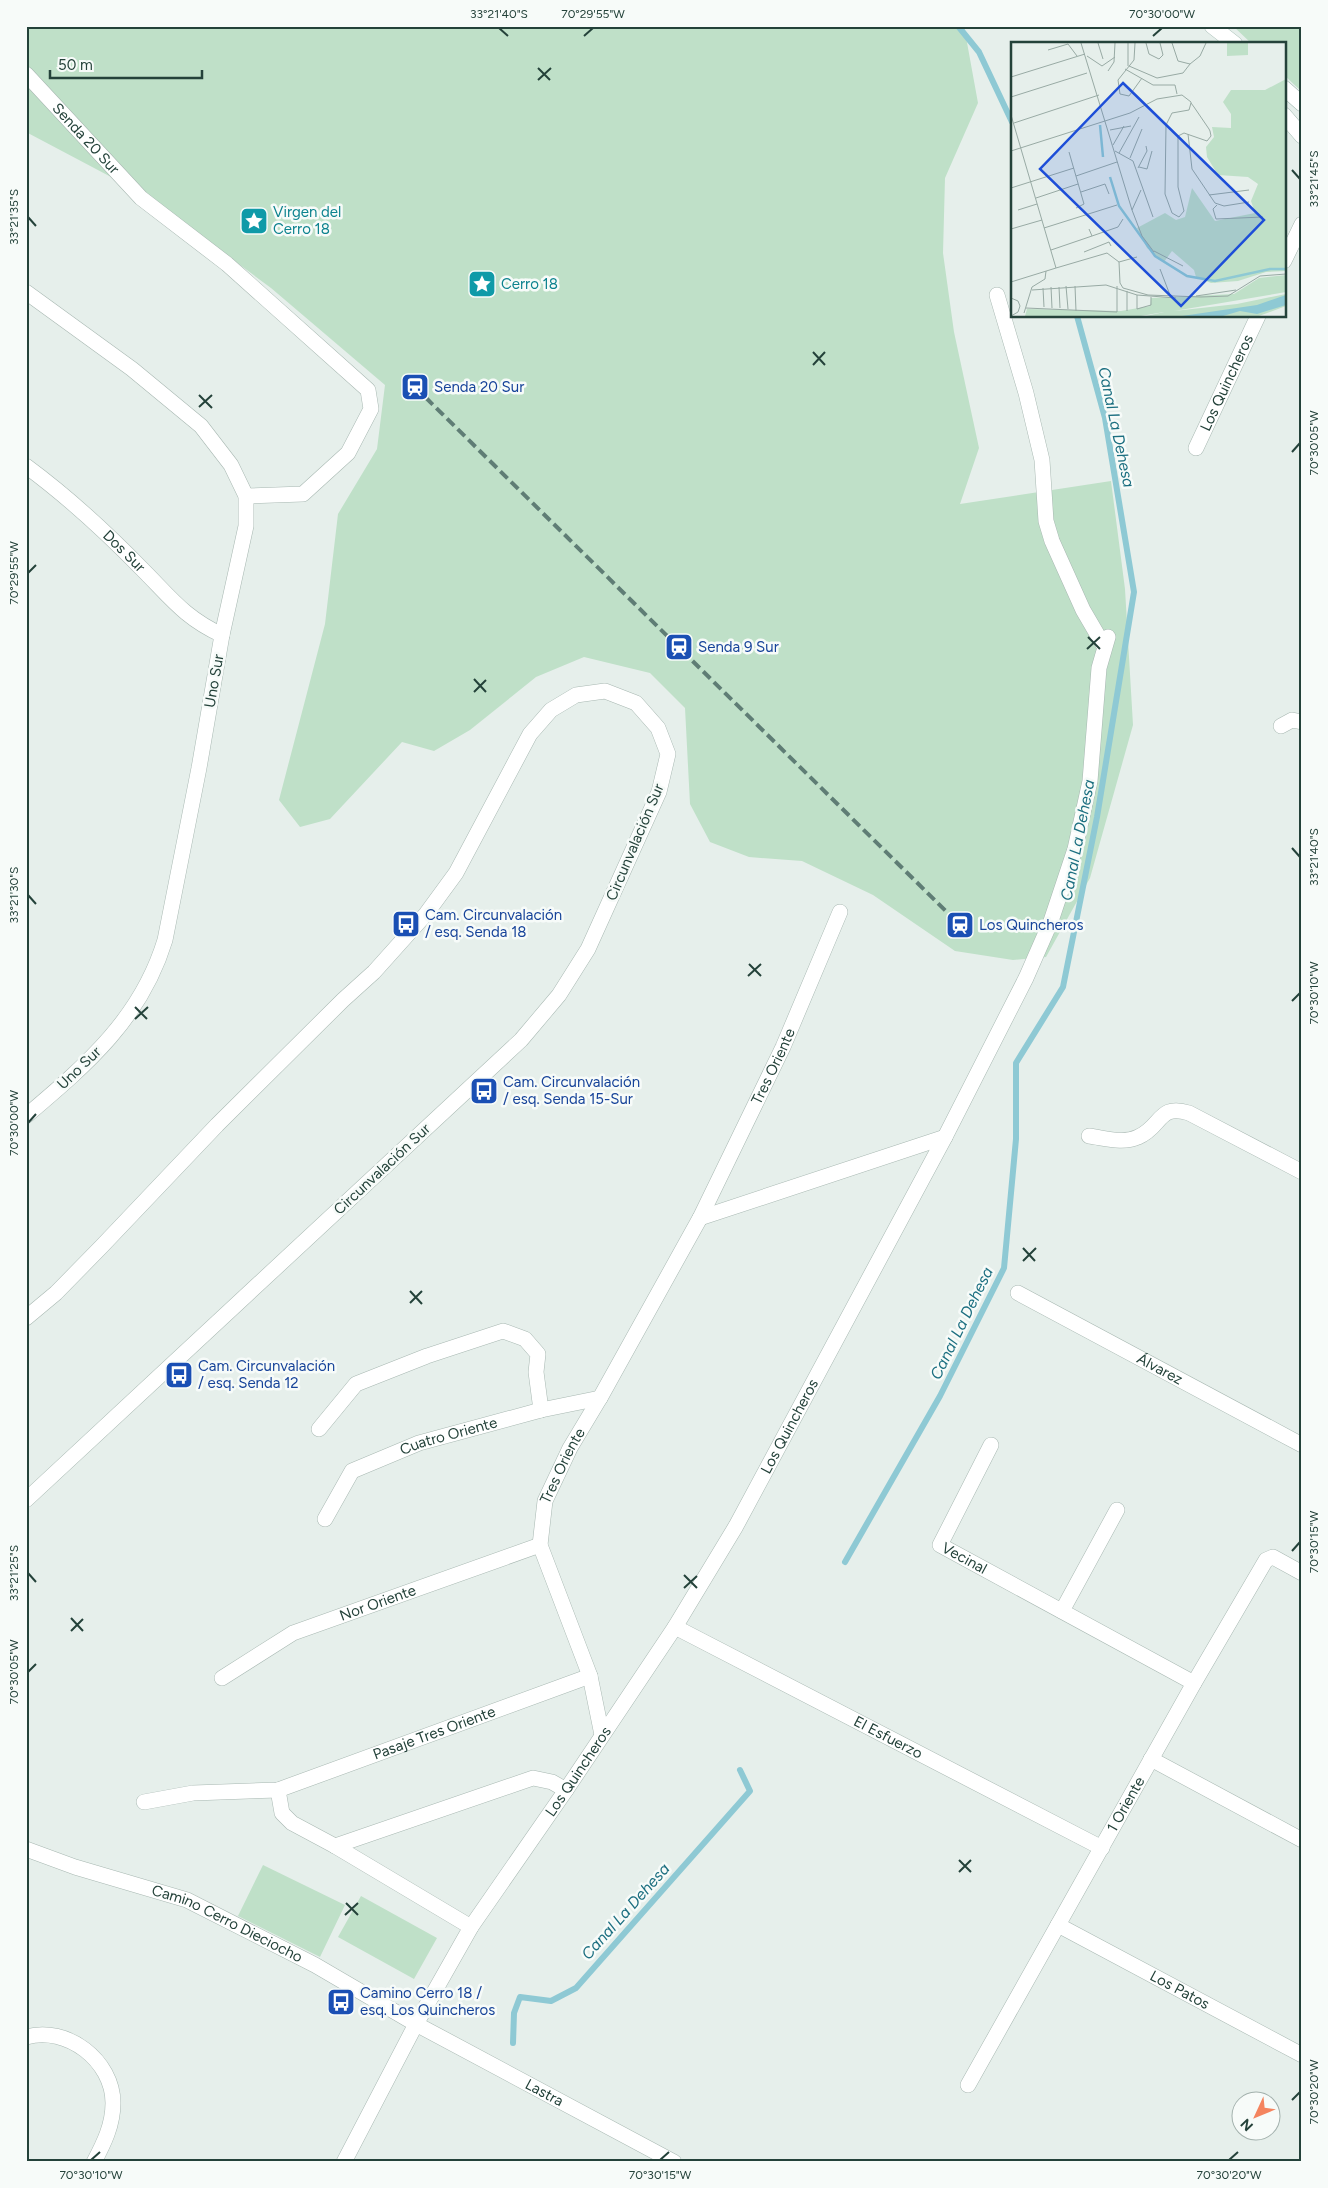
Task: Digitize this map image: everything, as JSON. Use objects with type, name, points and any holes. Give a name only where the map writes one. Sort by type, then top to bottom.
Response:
[{"type":"street","points":[[1210,26],[1222,42]]},
{"type":"street","points":[[1210,26],[1232,42]]},
{"type":"street","name":"Senda 20 Sur","points":[[26,74],[141,198],[227,264],[368,390],[371,409],[348,453],[303,494],[246,496]]},
{"type":"street","points":[[1286,90],[1302,104]]},
{"type":"street","points":[[1286,117],[1302,136]]},
{"type":"street","points":[[1286,257],[1300,230]]},
{"type":"street","name":"Uno Sur","points":[[26,292],[132,369],[201,426],[231,465],[246,496],[246,526],[222,635],[199,768],[165,940],[153,974],[121,1026],[82,1068],[26,1116]]},
{"type":"street","name":"Los Quincheros","points":[[344,2162],[416,2024],[471,1927],[566,1790],[675,1627],[736,1526],[945,1137],[1051,921],[1072,858],[1090,781],[1099,668],[1106,642],[1083,610],[1052,541],[1046,521],[1042,460],[1026,393],[997,294]]},
{"type":"street","name":"Los Quincheros","points":[[1196,448],[1257,318]]},
{"type":"street","name":"Dos Sur","points":[[26,466],[55,487],[143,570],[178,607],[201,625],[222,635]]},
{"type":"street","name":"Circunvalación Sur","points":[[26,1318],[56,1293],[217,1125],[343,1000],[374,972],[426,914],[460,866],[530,734],[551,710],[576,695],[605,692],[636,703],[658,728],[668,754],[659,792],[588,949],[559,995],[521,1040],[26,1500]]},
{"type":"street","points":[[1281,726],[1292,720],[1302,722]]},
{"type":"street","name":"Tres Oriente","points":[[602,1735],[590,1676],[540,1544],[545,1501],[570,1448],[600,1398],[700,1218],[783,1047],[840,912]]},
{"type":"street","points":[[1089,1136],[1122,1141],[1139,1137],[1157,1123],[1165,1113],[1176,1108],[1189,1112],[1302,1172]]},
{"type":"street","points":[[700,1218],[945,1137]]},
{"type":"street","name":"Álvarez","points":[[1018,1293],[1302,1445]]},
{"type":"street","points":[[319,1429],[356,1384],[427,1356],[504,1331],[525,1339],[538,1354],[536,1372],[542,1410]]},
{"type":"street","name":"Cuatro Oriente","points":[[325,1519],[352,1471],[419,1444],[542,1410],[600,1398]]},
{"type":"street","name":"Vecinal","points":[[991,1445],[940,1545],[1194,1683]]},
{"type":"street","points":[[1062,1611],[1117,1510]]},
{"type":"street","name":"Nor Oriente","points":[[222,1678],[293,1633],[540,1544]]},
{"type":"street","name":"1 Oriente","points":[[968,2085],[1194,1683],[1266,1560],[1273,1557],[1302,1573]]},
{"type":"street","name":"El Esfuerzo","points":[[675,1627],[1102,1848]]},
{"type":"street","name":"Pasaje Tres Oriente","points":[[144,1802],[193,1793],[278,1790],[590,1676]]},
{"type":"street","points":[[1152,1759],[1302,1840]]},
{"type":"street","points":[[335,1846],[532,1778],[552,1782],[566,1790]]},
{"type":"street","points":[[278,1790],[282,1813],[292,1824],[335,1846],[471,1927]]},
{"type":"street","name":"Camino Cerro Dieciocho","points":[[26,1849],[75,1867],[187,1900],[315,1965],[416,2024]]},
{"type":"street","name":"Los Patos","points":[[1058,1925],[1302,2054]]},
{"type":"street","name":"Lastra","points":[[416,2024],[674,2162]]},
{"type":"street","points":[[29,2036],[46,2035],[71,2041],[92,2056],[105,2074],[111,2091],[112,2113],[107,2135],[94,2162]]},
{"type":"green space","points":[[26,26],[964,26],[978,103],[945,178],[943,253],[954,332],[979,448],[960,504],[1111,481],[1125,589],[1133,725],[1090,878],[1046,957],[1013,960],[955,951],[873,895],[802,861],[749,857],[710,842],[690,804],[685,708],[650,673],[584,657],[536,677],[470,730],[434,751],[402,742],[330,819],[300,827],[279,800],[325,624],[338,514],[377,449],[385,385],[271,288],[147,196],[26,132]]},
{"type":"green space","points":[[1233,26],[1302,26],[1302,92],[1286,77],[1286,42],[1250,42]]},
{"type":"green space","points":[[263,1865],[345,1905],[320,1957],[238,1916]]},
{"type":"green space","points":[[361,1896],[437,1938],[414,1979],[338,1937]]},
{"type":"waterway","name":"Canal La Dehesa","points":[[958,26],[979,52],[1011,120]]},
{"type":"waterway","name":"Canal La Dehesa","points":[[845,1562],[940,1396],[1004,1268],[1016,1139],[1016,1063],[1063,987],[1097,817],[1134,592],[1105,418],[1078,318]]},
{"type":"waterway","name":"Canal La Dehesa","points":[[513,2043],[514,2013],[520,1997],[551,2001],[576,1988],[750,1791],[740,1770]]},
{"type":"railway","points":[[415,387],[960,925]]},
{"type":"place","name":"Virgen del Cerro 18","points":[[254,221]]},
{"type":"place","name":"Cerro 18","points":[[482,284]]},
{"type":"place","name":"Senda 20 Sur","points":[[415,387]]},
{"type":"place","name":"Senda 9 Sur","points":[[679,647]]},
{"type":"place","name":"Cam. Circunvalación / esq. Senda 18","points":[[406,924]]},
{"type":"place","name":"Los Quincheros","points":[[960,925]]},
{"type":"place","name":"Cam. Circunvalación / esq. Senda 15-Sur","points":[[484,1091]]},
{"type":"place","name":"Cam. Circunvalación / esq. Senda 12","points":[[179,1375]]},
{"type":"place","name":"Camino Cerro 18 / esq. Los Quincheros","points":[[341,2002]]}]
